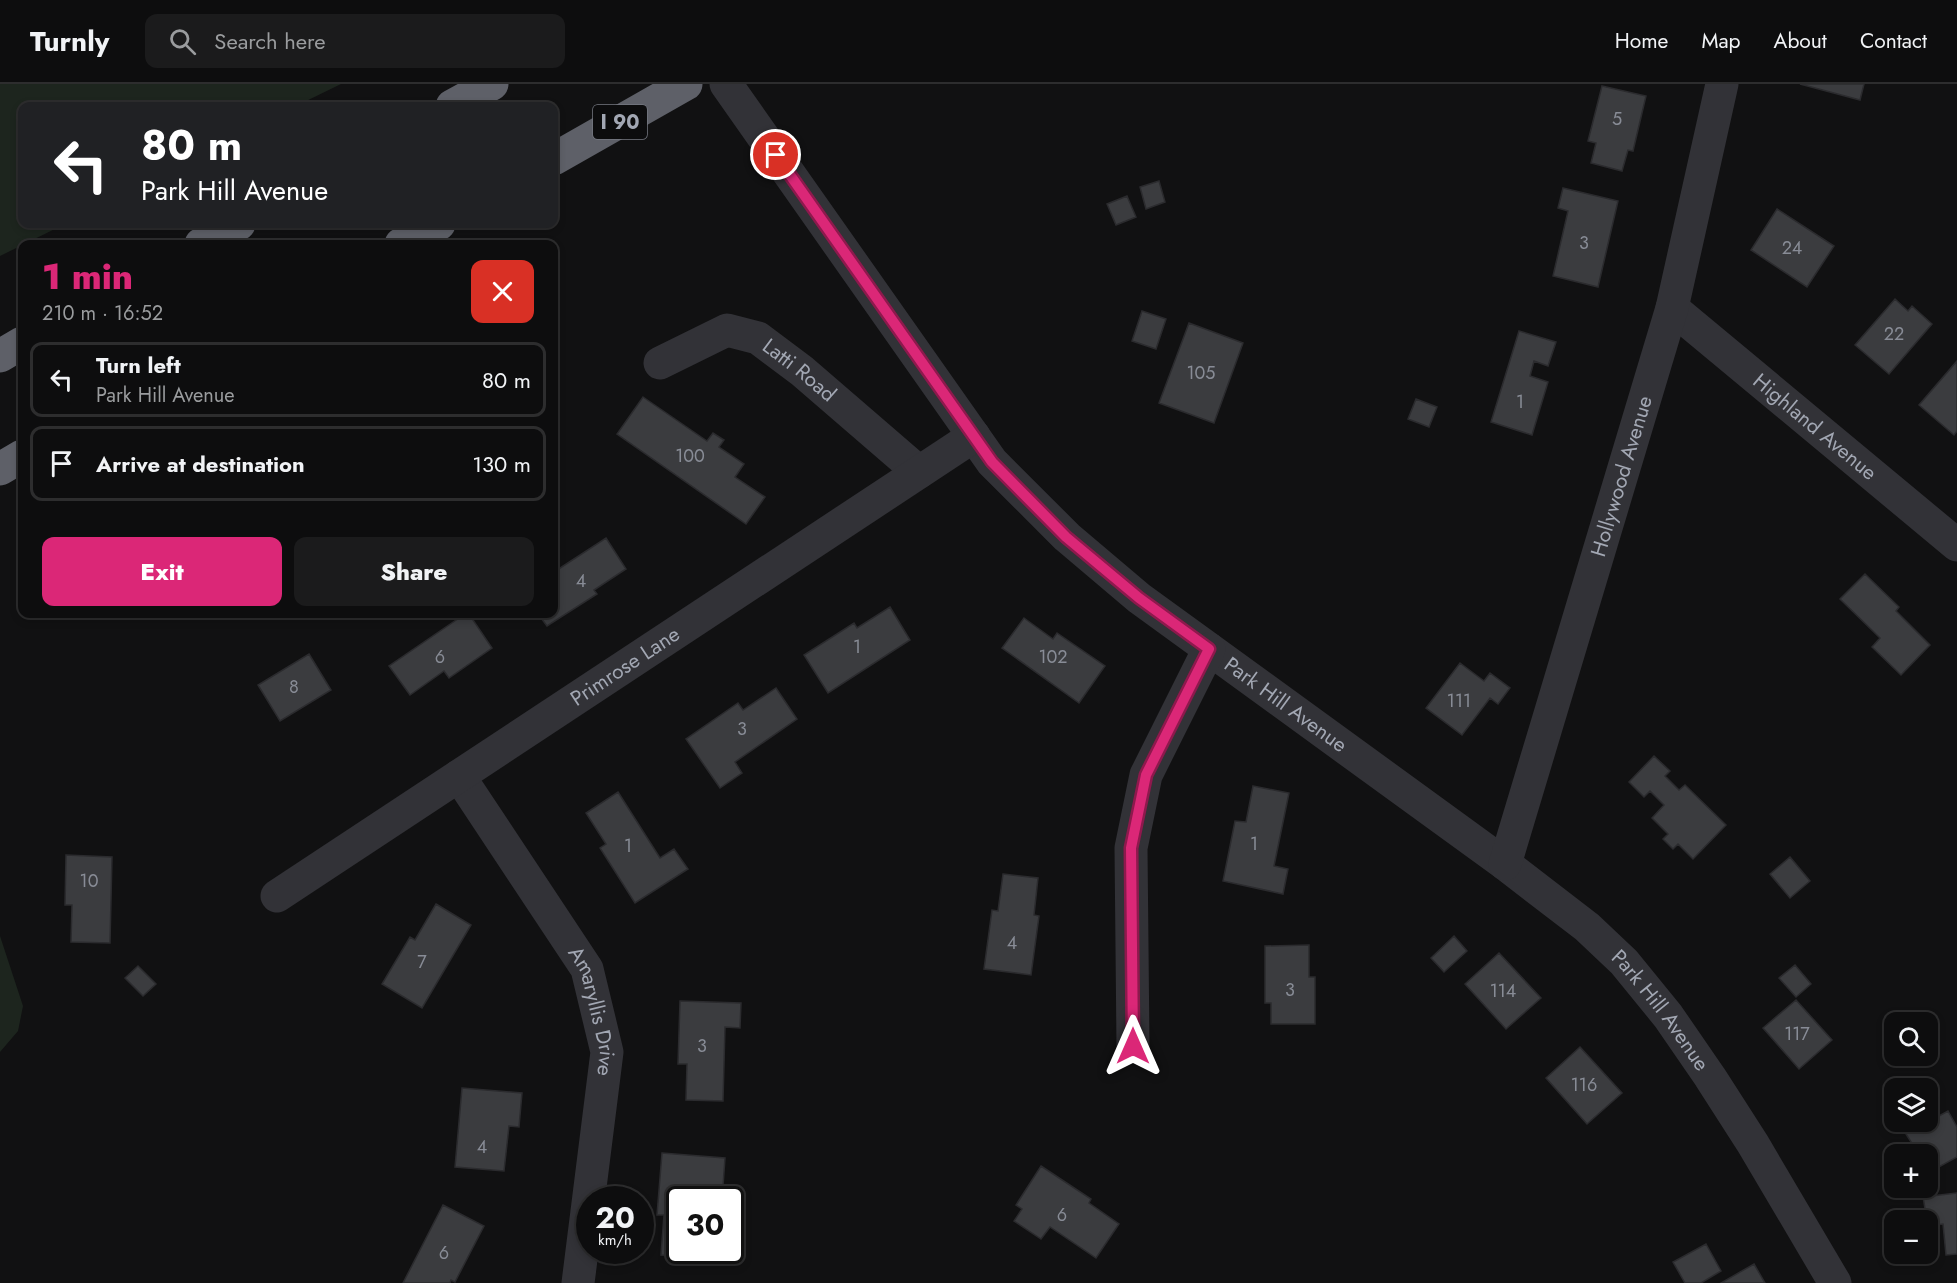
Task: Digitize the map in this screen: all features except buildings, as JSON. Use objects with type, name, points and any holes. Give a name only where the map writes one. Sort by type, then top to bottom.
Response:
[{"type":"highway","points":[[459,102],[492,84]]},
{"type":"highway","name":"I 90","points":[[558,157],[686,84]]},
{"type":"highway","points":[[209,240],[231,228]]},
{"type":"highway","points":[[409,240],[431,228]]},
{"type":"highway","points":[[0,356],[18,345]]},
{"type":"highway","points":[[0,469],[18,458]]},
{"type":"street","name":"Park Hill Avenue","points":[[726,84],[992,462],[1066,537],[1139,598],[1505,864],[1587,927],[1624,962],[1646,988],[1710,1077],[1753,1144],[1835,1283]]},
{"type":"street","name":"Hollywood Avenue","points":[[1505,864],[1672,308],[1722,84]]},
{"type":"street","name":"Highland Avenue","points":[[1672,308],[1957,545]]},
{"type":"street","name":"Latti Road","points":[[660,363],[727,330],[758,338],[802,371],[919,472]]},
{"type":"street","name":"Primrose Lane","points":[[277,896],[974,436]]},
{"type":"street","points":[[1133,1046],[1131,848],[1146,775],[1209,649]]},
{"type":"street","name":"Amaryllis Drive","points":[[459,776],[587,969],[607,1052],[578,1283]]},
{"type":"shaded area","points":[[0,84],[341,84],[304,102],[18,102],[18,228],[57,228],[32,240],[18,240],[18,247],[0,256]]},
{"type":"shaded area","points":[[0,936],[23,1006],[18,1031],[0,1052]]},
{"type":"route","points":[[776,155],[992,462],[1066,537],[1139,598],[1209,649],[1146,775],[1131,848],[1133,1046]]}]
